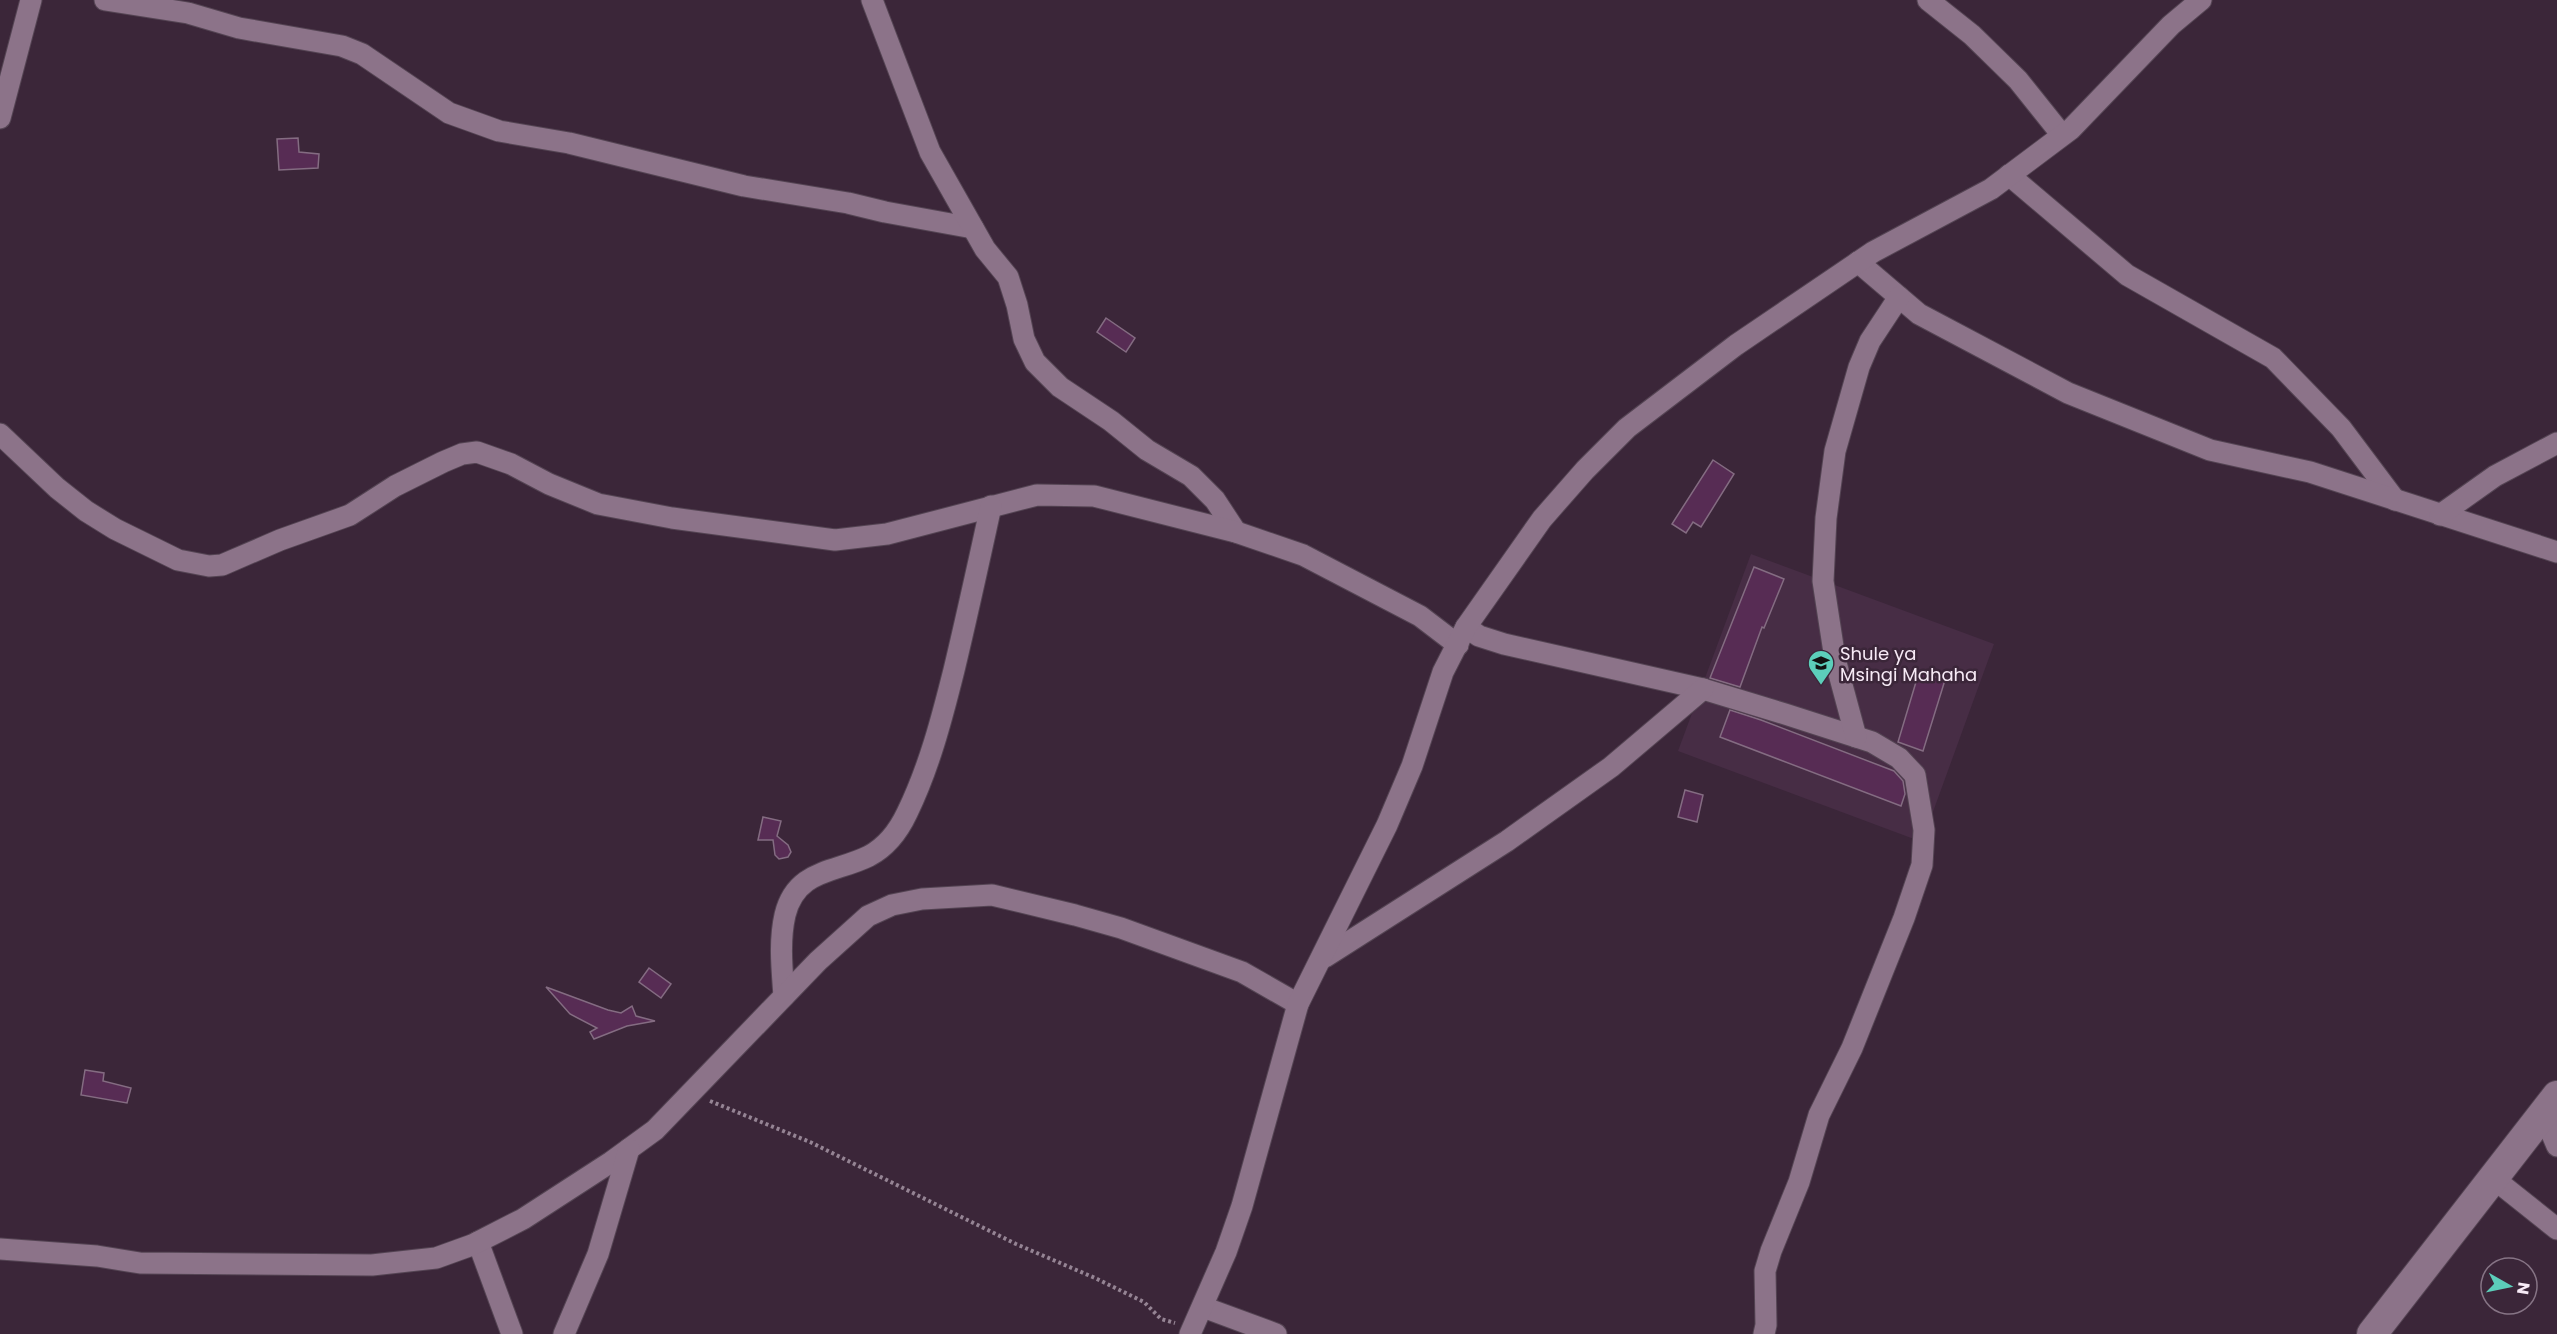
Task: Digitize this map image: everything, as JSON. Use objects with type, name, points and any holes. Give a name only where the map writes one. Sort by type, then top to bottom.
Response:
[{"type":"main road","points":[[2372,1334],[2550,1104]]},
{"type":"street","points":[[0,118],[31,0]]},
{"type":"street","points":[[105,0],[188,13],[239,28],[342,46],[362,54],[449,113],[499,131],[569,143],[744,186],[848,203],[973,228]]},
{"type":"street","points":[[872,0],[930,152],[986,249],[1008,277],[1024,339],[1035,362],[1060,387],[1111,421],[1147,450],[1191,476],[1215,500],[1236,532]]},
{"type":"street","points":[[1928,0],[1972,35],[2018,80],[2062,135]]},
{"type":"street","points":[[1192,1331],[1242,1206],[1298,1004],[1323,958],[1387,825],[1412,766],[1443,672],[1462,636],[1542,519],[1585,470],[1627,428],[1736,345],[1858,262],[1991,189],[2062,135],[2171,25],[2201,0]]},
{"type":"street","points":[[2009,175],[2127,274],[2272,358],[2341,428],[2395,500]]},
{"type":"street","points":[[1858,262],[1919,314],[2068,393],[2210,450],[2310,471],[2557,552]]},
{"type":"street","points":[[1856,737],[1835,659],[1823,581],[1826,518],[1835,451],[1859,367],[1870,341],[1899,297]]},
{"type":"street","points":[[0,434],[57,488],[86,511],[115,529],[178,560],[209,566],[222,565],[280,540],[350,515],[395,486],[443,462],[462,454],[477,452],[511,464],[549,484],[598,504],[672,518],[834,540],[887,534],[1037,495],[1094,496],[1236,532],[1303,555],[1462,636],[1479,636],[1504,644],[1703,689],[1872,742],[1899,758],[1916,775],[1924,830],[1922,866],[1904,918],[1852,1048],[1819,1115],[1799,1182],[1771,1251],[1765,1272],[1766,1324],[1764,1334]]},
{"type":"street","points":[[2440,515],[2495,476],[2557,442]]},
{"type":"street","points":[[784,996],[781,942],[785,914],[792,897],[803,883],[818,873],[870,855],[897,833],[908,811],[929,757],[947,697],[972,595],[990,506]]},
{"type":"street","points":[[1323,958],[1507,841],[1611,767],[1703,689]]},
{"type":"street","points":[[0,1249],[76,1254],[140,1263],[372,1265],[436,1258],[478,1242],[523,1219],[655,1130],[784,996],[868,916],[892,905],[922,899],[992,896],[1121,928],[1242,972],[1298,1004]]},
{"type":"street","points":[[2550,1104],[2557,1146]]},
{"type":"street","points":[[564,1334],[598,1254],[629,1149]]},
{"type":"street","points":[[2493,1178],[2557,1229]]},
{"type":"street","points":[[478,1242],[512,1334]]},
{"type":"street","points":[[1203,1307],[1276,1334]]},
{"type":"path","points":[[690,1094],[754,1117],[810,1142],[1006,1240],[1136,1298],[1150,1306],[1161,1318],[1192,1331]]},
{"type":"shaded area","points":[[1751,554],[1994,644],[1922,842],[1678,751]]},
{"type":"building","points":[[298,138],[299,152],[319,154],[318,168],[279,170],[277,139]]},
{"type":"building","points":[[1106,318],[1135,338],[1126,352],[1097,332]]},
{"type":"building","points":[[1713,460],[1734,474],[1701,527],[1693,522],[1686,533],[1672,524]]},
{"type":"building","points":[[1754,567],[1784,579],[1764,628],[1762,627],[1740,687],[1710,678]]},
{"type":"building","points":[[1919,672],[1945,680],[1923,751],[1898,742]]},
{"type":"building","points":[[1730,710],[1894,771],[1903,781],[1905,794],[1901,806],[1720,737]]},
{"type":"building","points":[[1685,790],[1703,795],[1697,822],[1678,817]]},
{"type":"building","points":[[763,817],[781,821],[777,836],[788,845],[791,852],[788,857],[779,859],[775,855],[773,840],[758,840]]},
{"type":"building","points":[[649,968],[671,984],[661,998],[639,982]]},
{"type":"building","points":[[546,987],[621,1013],[632,1006],[636,1016],[655,1021],[627,1026],[594,1039],[590,1032],[597,1028],[570,1014]]},
{"type":"building","points":[[85,1070],[104,1073],[103,1081],[131,1088],[127,1103],[81,1095]]},
{"type":"place","name":"Shule ya Msingi Mahaha","points":[[1821,686]]}]
